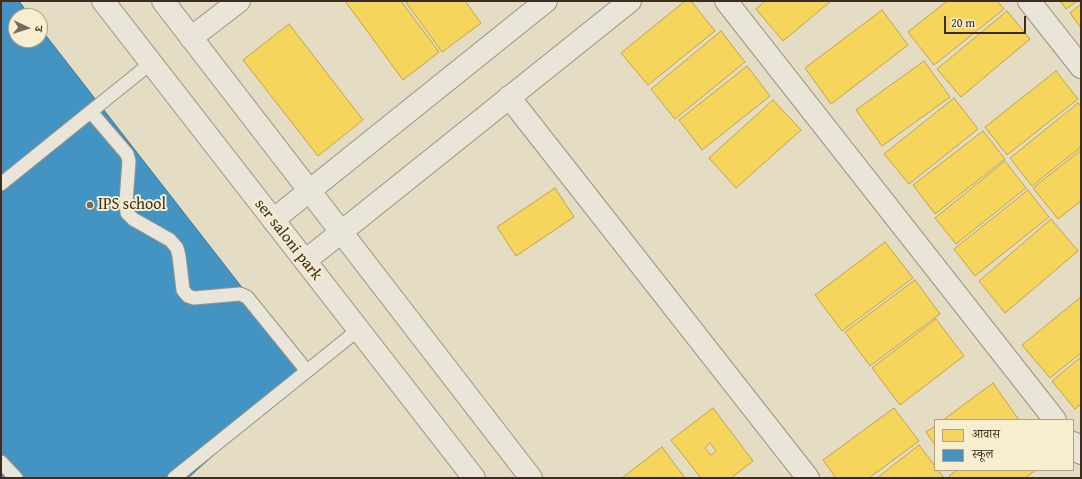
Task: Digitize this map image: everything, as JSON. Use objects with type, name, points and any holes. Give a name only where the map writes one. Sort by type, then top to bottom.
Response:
[{"type":"street","name":"ser saloni park","points":[[103,1],[474,478]]},
{"type":"street","points":[[162,1],[531,478]]},
{"type":"street","points":[[191,38],[238,1]]},
{"type":"street","points":[[273,220],[546,1]]},
{"type":"street","points":[[305,261],[630,1]]},
{"type":"street","points":[[726,1],[1054,419]]},
{"type":"street","points":[[1029,1],[1081,67]]},
{"type":"street","points":[[509,97],[808,478]]},
{"type":"street","points":[[1074,444],[1081,453]]},
{"type":"lane","points":[[1,184],[151,63]]},
{"type":"lane","points":[[91,112],[127,154],[130,161],[126,202],[127,213],[133,219],[170,240],[177,248],[183,290],[188,296],[194,298],[240,294],[247,297],[307,371]]},
{"type":"lane","points":[[174,478],[358,330]]},
{"type":"lane","points":[[1,462],[16,478]]},
{"type":"building: आवास","points":[[345,1],[401,1],[439,52],[403,80]]},
{"type":"building: आवास","points":[[405,1],[465,1],[481,23],[442,52]]},
{"type":"building: आवास","points":[[685,1],[691,1],[715,31],[648,85],[621,53]]},
{"type":"building: आवास","points":[[765,1],[831,1],[783,41],[756,9]]},
{"type":"building: आवास","points":[[947,1],[997,1],[1004,9],[934,65],[908,32]]},
{"type":"building: आवास","points":[[1060,1],[1077,1],[1066,9]]},
{"type":"building: आवास","points":[[1081,4],[1081,28],[1070,13]]},
{"type":"building: आवास","points":[[882,10],[908,45],[831,104],[805,68]]},
{"type":"building: आवास","points":[[1007,11],[1030,39],[961,97],[937,69]]},
{"type":"building: आवास","points":[[289,24],[363,120],[318,156],[243,60]]},
{"type":"building: आवास","points":[[721,31],[745,62],[675,119],[651,89]]},
{"type":"building: आवास","points":[[924,61],[950,97],[882,146],[856,110]]},
{"type":"building: आवास","points":[[747,66],[770,96],[702,150],[679,120]]},
{"type":"building: आवास","points":[[1056,71],[1078,99],[1007,155],[985,127]]},
{"type":"building: आवास","points":[[954,98],[978,129],[909,184],[884,154]]},
{"type":"building: आवास","points":[[773,100],[801,130],[736,188],[709,158]]},
{"type":"building: आवास","points":[[1078,103],[1081,106],[1081,147],[1032,186],[1010,158]]},
{"type":"building: आवास","points":[[983,131],[1005,159],[935,214],[913,185]]},
{"type":"building: आवास","points":[[62,142],[101,192],[24,248],[37,265],[64,231],[126,235],[165,282],[155,346],[120,372],[131,384],[221,314],[274,385],[152,478],[112,478],[72,427],[115,391],[108,377],[78,402],[44,355],[68,337],[45,308],[20,330],[1,303],[1,281],[18,269],[10,257],[1,264],[1,191]]},
{"type":"building: आवास","points":[[1081,150],[1081,201],[1058,219],[1033,188]]},
{"type":"building: आवास","points":[[1005,161],[1026,188],[956,244],[935,218]]},
{"type":"building: आवास","points":[[555,188],[574,217],[516,256],[497,227]]},
{"type":"building: आवास","points":[[1028,190],[1049,217],[975,276],[954,249]]},
{"type":"building: आवास","points":[[1051,219],[1078,251],[1005,313],[979,281]]},
{"type":"building: आवास","points":[[885,242],[913,278],[842,331],[815,295]]},
{"type":"building: आवास","points":[[915,280],[940,314],[870,366],[845,332]]},
{"type":"building: आवास","points":[[1081,297],[1081,353],[1050,378],[1022,345]]},
{"type":"building: आवास","points":[[936,319],[964,356],[900,405],[872,368]]},
{"type":"building: आवास","points":[[1081,357],[1081,404],[1075,409],[1052,381]]},
{"type":"building: आवास","points":[[993,383],[1018,419],[944,419]]},
{"type":"building: आवास","points":[[713,408],[753,461],[731,478],[701,478],[671,440]],"holes":[[[710,443],[716,451],[711,455],[705,448]]]},
{"type":"building: आवास","points":[[894,408],[919,441],[869,478],[836,478],[823,460]]},
{"type":"building: आवास","points":[[934,427],[934,444],[926,432]]},
{"type":"building: आवास","points":[[919,445],[934,465],[934,471],[939,471],[944,478],[877,478]]},
{"type":"building: आवास","points":[[662,447],[685,478],[622,478]]},
{"type":"building: आवास","points":[[956,471],[1035,471],[1025,478],[950,478],[949,476]]},
{"type":"building: स्कूल","name":"IPS school","points":[[1,1],[19,1],[24,8],[8,8],[8,48],[48,48],[48,38],[307,371],[188,478],[1,478]]},
{"type":"place","name":"IPS school","points":[[90,205]]}]
